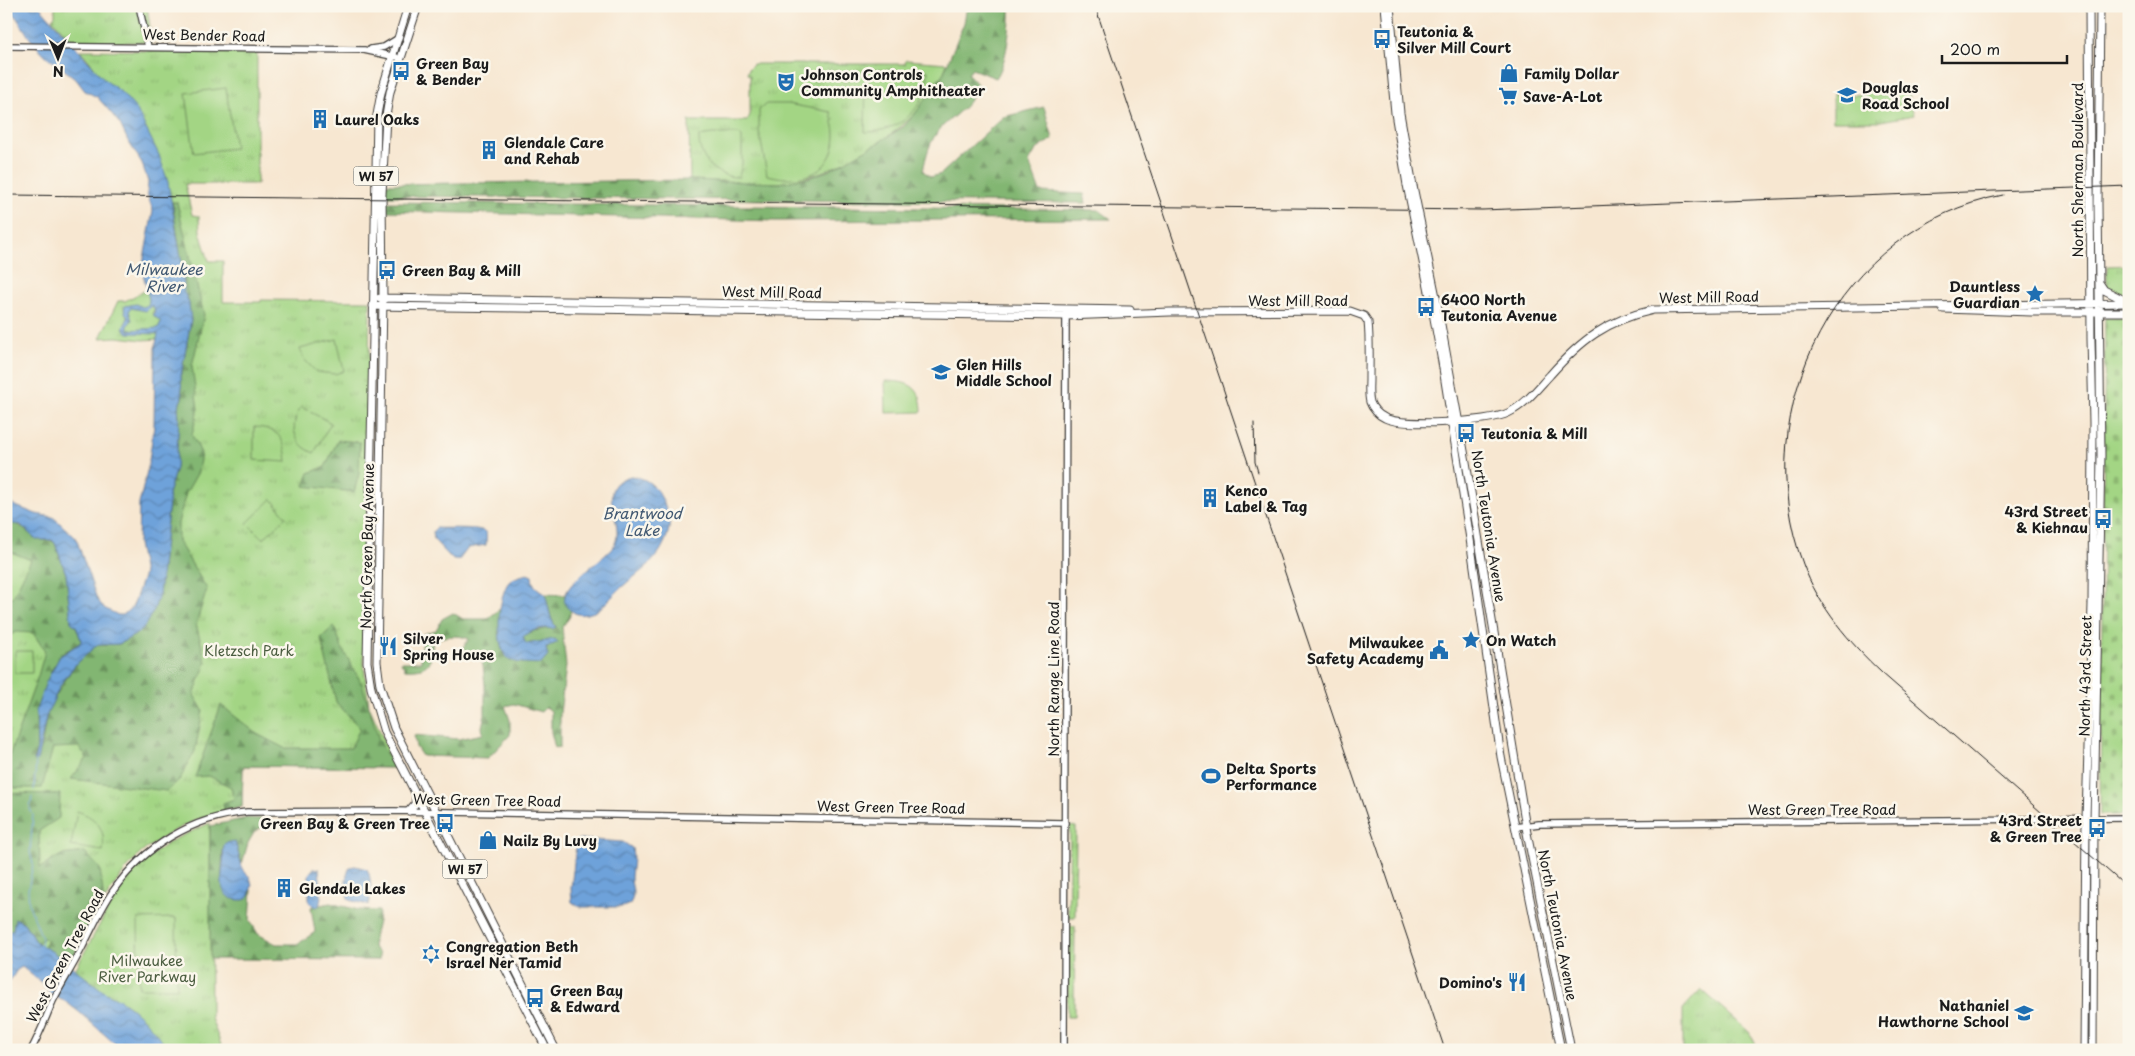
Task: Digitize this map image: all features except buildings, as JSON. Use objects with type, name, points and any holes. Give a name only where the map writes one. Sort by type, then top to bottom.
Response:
[{"type":"main road","name":"North Green Bay Avenue","points":[[408,6],[392,56],[377,115],[368,662],[376,711],[384,732],[547,1050]]},
{"type":"main road","name":"North Green Bay Avenue","points":[[418,6],[390,92],[386,116],[382,200],[383,302],[377,662],[380,685],[394,728],[556,1050]]},
{"type":"main road","name":"North Teutonia Avenue","points":[[1385,6],[1395,113],[1455,422],[1526,825],[1571,1050]]},
{"type":"main road","name":"North Teutonia Avenue","points":[[1390,6],[1400,113],[1410,186],[1436,297],[1501,757],[1561,1050]]},
{"type":"main road","name":"North Sherman Boulevard","points":[[2089,6],[2090,303]]},
{"type":"main road","name":"North Sherman Boulevard","points":[[2100,6],[2098,203],[2100,303]]},
{"type":"main road","points":[[2100,284],[2104,290],[2129,302]]},
{"type":"main road","name":"West Mill Road","points":[[373,302],[1066,312],[1350,311],[1367,318],[1369,396],[1375,411],[1385,418],[1392,420],[1455,422],[1485,420],[1513,410],[1526,402],[1568,355],[1587,338],[1611,324],[1642,313],[1668,309],[1928,307],[2031,312],[2129,312]]},
{"type":"main road","name":"West Mill Road","points":[[1928,307],[1944,305],[2129,302]]},
{"type":"main road","name":"North 43rd Street","points":[[2084,1050],[2086,819],[2092,604],[2093,423],[2090,303]]},
{"type":"main road","name":"North 43rd Street","points":[[2093,1050],[2094,820],[2101,455],[2100,303]]},
{"type":"main road","points":[[409,811],[415,804],[416,796]]},
{"type":"street","points":[[139,6],[148,47]]},
{"type":"street","points":[[364,50],[384,47],[397,39]]},
{"type":"street","name":"West Bender Road","points":[[6,46],[364,50],[401,58]]},
{"type":"street","name":"North Range Line Road","points":[[1064,1050],[1066,312]]},
{"type":"street","name":"West Green Tree Road","points":[[31,1050],[54,1000],[104,906],[124,877],[162,842],[192,825],[212,818],[247,812],[409,811],[1065,823]]},
{"type":"street","name":"West Green Tree Road","points":[[1515,827],[1526,825],[1731,821],[2094,820],[2129,818]]},
{"type":"green space","points":[[55,6],[147,6],[152,42],[74,43],[52,19],[55,16]]},
{"type":"green space","points":[[967,6],[1010,6],[1006,54],[996,78],[972,69],[968,74],[978,85],[966,105],[937,132],[931,142],[923,171],[931,177],[941,174],[1003,117],[1044,107],[1053,139],[1036,150],[1029,162],[1040,192],[1084,194],[1086,203],[385,196],[386,184],[690,180],[779,183],[808,178],[830,170],[903,127],[915,114],[944,72],[964,23]]},
{"type":"green space","name":"Kletzsch Park","points":[[80,50],[257,52],[257,184],[185,184],[192,215],[199,216],[200,232],[209,261],[223,261],[223,302],[261,302],[261,300],[370,301],[364,666],[369,706],[396,768],[243,766],[242,807],[208,816],[175,830],[139,855],[114,885],[61,979],[6,949],[6,513],[111,628],[141,609],[166,435],[157,180],[91,63]]},
{"type":"green space","points":[[906,60],[947,63],[938,85],[923,106],[903,125],[855,157],[804,178],[781,183],[748,184],[690,180],[689,121],[747,121],[750,115],[750,75],[747,74],[753,64],[905,64]]},
{"type":"green space","points":[[868,70],[928,71],[927,84],[923,96],[910,115],[890,128],[865,132],[866,73]]},
{"type":"green space","points":[[226,88],[235,148],[194,153],[186,93]]},
{"type":"green space","points":[[1907,90],[1914,115],[1881,121],[1833,121],[1833,94],[1863,95],[1863,91]]},
{"type":"green space","points":[[766,104],[788,104],[831,112],[835,132],[834,146],[827,162],[821,168],[814,173],[796,178],[767,175],[759,130],[759,110]]},
{"type":"green space","points":[[739,134],[742,137],[742,164],[739,177],[716,171],[705,159],[699,144],[699,136]]},
{"type":"green space","points":[[172,202],[177,202],[204,315],[192,366],[198,409],[192,435],[201,453],[198,472],[186,493],[178,523],[178,541],[207,589],[196,624],[206,662],[194,695],[203,710],[195,751],[180,779],[167,791],[71,779],[87,758],[79,747],[53,748],[42,788],[14,788],[7,762],[45,651],[33,633],[16,632],[6,637],[6,597],[13,597],[31,560],[6,550],[6,523],[13,523],[34,537],[55,543],[66,574],[71,622],[76,626],[81,640],[80,643],[64,652],[52,669],[36,710],[37,748],[34,760],[42,745],[46,717],[52,702],[74,666],[97,645],[119,644],[135,635],[159,595],[169,502],[168,494],[176,468],[178,407],[182,398],[181,376],[191,320]]},
{"type":"green space","points":[[386,202],[1099,210],[1111,219],[776,221],[384,211]]},
{"type":"green space","points":[[2129,265],[2129,295],[2107,286],[2107,266]]},
{"type":"green space","points":[[146,290],[155,308],[152,314],[161,322],[158,328],[158,339],[100,338],[118,301],[125,301]]},
{"type":"green space","points":[[2105,318],[2129,318],[2129,815],[2100,815]]},
{"type":"green space","points":[[337,339],[344,371],[335,374],[316,372],[304,359],[300,349]]},
{"type":"green space","points":[[885,381],[900,382],[912,387],[919,396],[922,412],[886,413]]},
{"type":"green space","points":[[301,407],[331,423],[314,453],[301,445],[295,434],[295,421]]},
{"type":"green space","points":[[254,427],[275,432],[279,436],[285,447],[287,462],[254,460]]},
{"type":"green space","points":[[338,440],[360,442],[359,474],[354,492],[304,486],[309,473],[325,467]]},
{"type":"green space","points":[[272,499],[286,517],[263,539],[247,523]]},
{"type":"green space","points":[[545,594],[566,595],[567,604],[571,610],[569,618],[562,627],[566,666],[560,713],[560,747],[555,748],[551,732],[551,711],[546,707],[541,712],[514,704],[505,706],[510,720],[510,735],[488,758],[422,756],[416,747],[414,735],[459,739],[483,734],[485,685],[483,665],[479,654],[466,652],[463,648],[469,639],[456,636],[432,641],[432,655],[428,664],[424,667],[405,669],[401,662],[421,662],[423,634],[436,630],[442,619],[453,613],[463,619],[487,619],[500,609],[502,651],[508,658],[523,663],[557,642],[526,644],[523,637],[528,632],[556,627],[550,615]]},
{"type":"green space","points":[[334,626],[342,648],[362,684],[379,740],[394,768],[243,766],[242,807],[224,811],[223,803],[234,799],[231,787],[209,776],[195,777],[221,705],[257,734],[284,748],[351,748],[360,728],[336,702],[321,638]]},
{"type":"green space","points":[[15,651],[32,651],[32,673],[15,673]]},
{"type":"green space","points":[[6,793],[60,794],[59,818],[39,831],[40,868],[61,855],[85,852],[100,869],[104,901],[69,964],[44,948],[46,940],[44,938],[37,943],[24,923],[15,918],[13,930],[6,931]]},
{"type":"green space","points":[[77,811],[90,817],[99,826],[103,837],[103,851],[71,846]]},
{"type":"green space","points":[[247,818],[265,819],[268,824],[255,831],[248,843],[242,864],[235,842],[223,849],[221,885],[249,896],[252,890],[250,920],[258,934],[276,944],[298,944],[315,932],[311,907],[330,903],[359,910],[379,911],[373,946],[379,954],[379,960],[210,959],[210,826]]},
{"type":"green space","name":"Milwaukee River Parkway","points":[[210,823],[211,1018],[223,1050],[141,1050],[75,970],[120,887],[145,860],[171,841]]},
{"type":"green space","points":[[1070,826],[1076,827],[1075,917],[1068,917]]},
{"type":"green space","points":[[176,918],[177,988],[139,988],[138,919]]},
{"type":"green space","points":[[1069,926],[1075,926],[1074,1017],[1067,1017]]},
{"type":"green space","points":[[1701,989],[1749,1032],[1759,1050],[1683,1050],[1683,1009]]},
{"type":"water","name":"Milwaukee River","points":[[9,6],[39,6],[105,80],[121,92],[137,110],[159,155],[168,182],[183,270],[184,292],[189,303],[191,320],[181,376],[182,398],[178,407],[176,468],[168,494],[169,502],[159,595],[154,610],[143,629],[135,635],[119,644],[97,645],[74,666],[60,686],[46,717],[37,761],[34,761],[37,748],[36,710],[46,682],[60,656],[80,643],[81,640],[76,626],[71,622],[66,574],[55,543],[52,540],[36,540],[21,525],[6,523],[6,502],[36,514],[53,517],[76,538],[97,599],[104,608],[118,615],[123,615],[133,606],[144,574],[138,544],[139,504],[148,467],[154,426],[155,348],[158,334],[128,333],[123,328],[128,318],[124,310],[125,306],[136,304],[143,307],[148,305],[149,300],[142,269],[153,211],[147,193],[148,182],[142,163],[120,124],[107,108],[97,97],[85,91],[75,78],[46,56],[31,40]],"holes":[[[152,305],[155,310],[153,315],[161,322],[158,328],[128,330],[128,325],[132,320],[129,311],[131,308],[146,311]]]},
{"type":"water","name":"Brantwood Lake","points":[[631,476],[649,482],[661,497],[669,517],[669,529],[666,539],[654,559],[602,607],[594,612],[582,615],[577,614],[566,606],[565,597],[569,588],[577,579],[613,547],[617,538],[617,528],[612,497],[613,488],[619,481]]},
{"type":"water","points":[[436,528],[478,529],[486,533],[486,545],[468,548],[459,560],[453,560],[434,540],[433,531]]},
{"type":"water","points":[[527,574],[532,576],[534,585],[545,594],[550,616],[556,627],[536,630],[523,637],[526,644],[555,639],[558,642],[546,648],[548,656],[541,664],[521,663],[510,660],[505,655],[501,646],[499,635],[500,610],[505,588],[511,580]]},
{"type":"water","points":[[579,839],[623,842],[632,848],[631,877],[633,894],[630,904],[623,907],[580,907],[572,902],[571,888],[576,845]]},
{"type":"water","points":[[235,841],[243,870],[250,877],[252,885],[249,896],[244,900],[229,897],[225,894],[222,883],[224,846],[225,843]]},
{"type":"water","points":[[355,866],[367,869],[369,873],[371,887],[368,905],[349,900],[347,896],[347,875],[350,867]]},
{"type":"water","points":[[313,869],[319,869],[321,888],[319,906],[316,907],[309,902],[309,874]]},
{"type":"water","points":[[15,918],[24,923],[37,943],[53,952],[106,993],[133,1009],[169,1050],[122,1050],[79,1012],[62,999],[50,994],[43,984],[22,967],[17,970],[6,987],[6,968],[10,963],[6,957],[6,931],[13,930]]},
{"type":"waterway","points":[[34,790],[36,761]]},
{"type":"waterway","points":[[32,797],[30,809],[33,815],[30,852],[33,864],[28,890],[29,905],[42,938],[41,948]]},
{"type":"railway","points":[[1095,6],[1445,1050]]},
{"type":"railway","points":[[6,195],[1482,210],[2129,186]]},
{"type":"railway","points":[[2003,195],[1945,214],[1894,245],[1852,285],[1819,334],[1797,388],[1787,446],[1788,505],[1803,564],[1817,595],[1836,623],[1858,649],[1882,673],[2129,889]]},
{"type":"railway","points":[[1254,423],[1255,462],[1258,472]]},
{"type":"place","name":"Teutonia & Silver Mill Court","points":[[1382,39]]},
{"type":"place","name":"Green Bay & Bender","points":[[401,71]]},
{"type":"place","name":"Family Dollar","points":[[1509,73]]},
{"type":"place","name":"Johnson Controls Community Amphitheater","points":[[786,82]]},
{"type":"place","name":"Douglas Road School","points":[[1847,95]]},
{"type":"place","name":"Save-A-Lot","points":[[1508,96]]},
{"type":"place","name":"Laurel Oaks","points":[[320,119]]},
{"type":"place","name":"Glendale Care and Rehab","points":[[489,150]]},
{"type":"place","name":"Green Bay & Mill","points":[[387,270]]},
{"type":"place","name":"Dauntless Guardian","points":[[2035,294]]},
{"type":"place","name":"6400 North Teutonia Avenue","points":[[1426,307]]},
{"type":"place","name":"Glen Hills Middle School","points":[[941,372]]},
{"type":"place","name":"Teutonia & Mill","points":[[1466,433]]},
{"type":"place","name":"Kenco Label & Tag","points":[[1210,498]]},
{"type":"place","name":"43rd Street & Kiehnau","points":[[2103,519]]},
{"type":"place","name":"On Watch","points":[[1471,640]]},
{"type":"place","name":"Silver Spring House","points":[[388,646]]},
{"type":"place","name":"Milwaukee Safety Academy","points":[[1439,650]]},
{"type":"place","name":"Delta Sports Performance","points":[[1211,776]]},
{"type":"place","name":"Green Bay & Green Tree","points":[[445,823]]},
{"type":"place","name":"43rd Street & Green Tree","points":[[2097,828]]},
{"type":"place","name":"Nailz By Luvy","points":[[488,840]]},
{"type":"place","name":"Glendale Lakes","points":[[284,888]]},
{"type":"place","name":"Congregation Beth Israel Ner Tamid","points":[[431,954]]},
{"type":"place","name":"Domino's","points":[[1517,982]]},
{"type":"place","name":"Green Bay & Edward","points":[[535,998]]},
{"type":"place","name":"Nathaniel Hawthorne School","points":[[2024,1013]]}]
